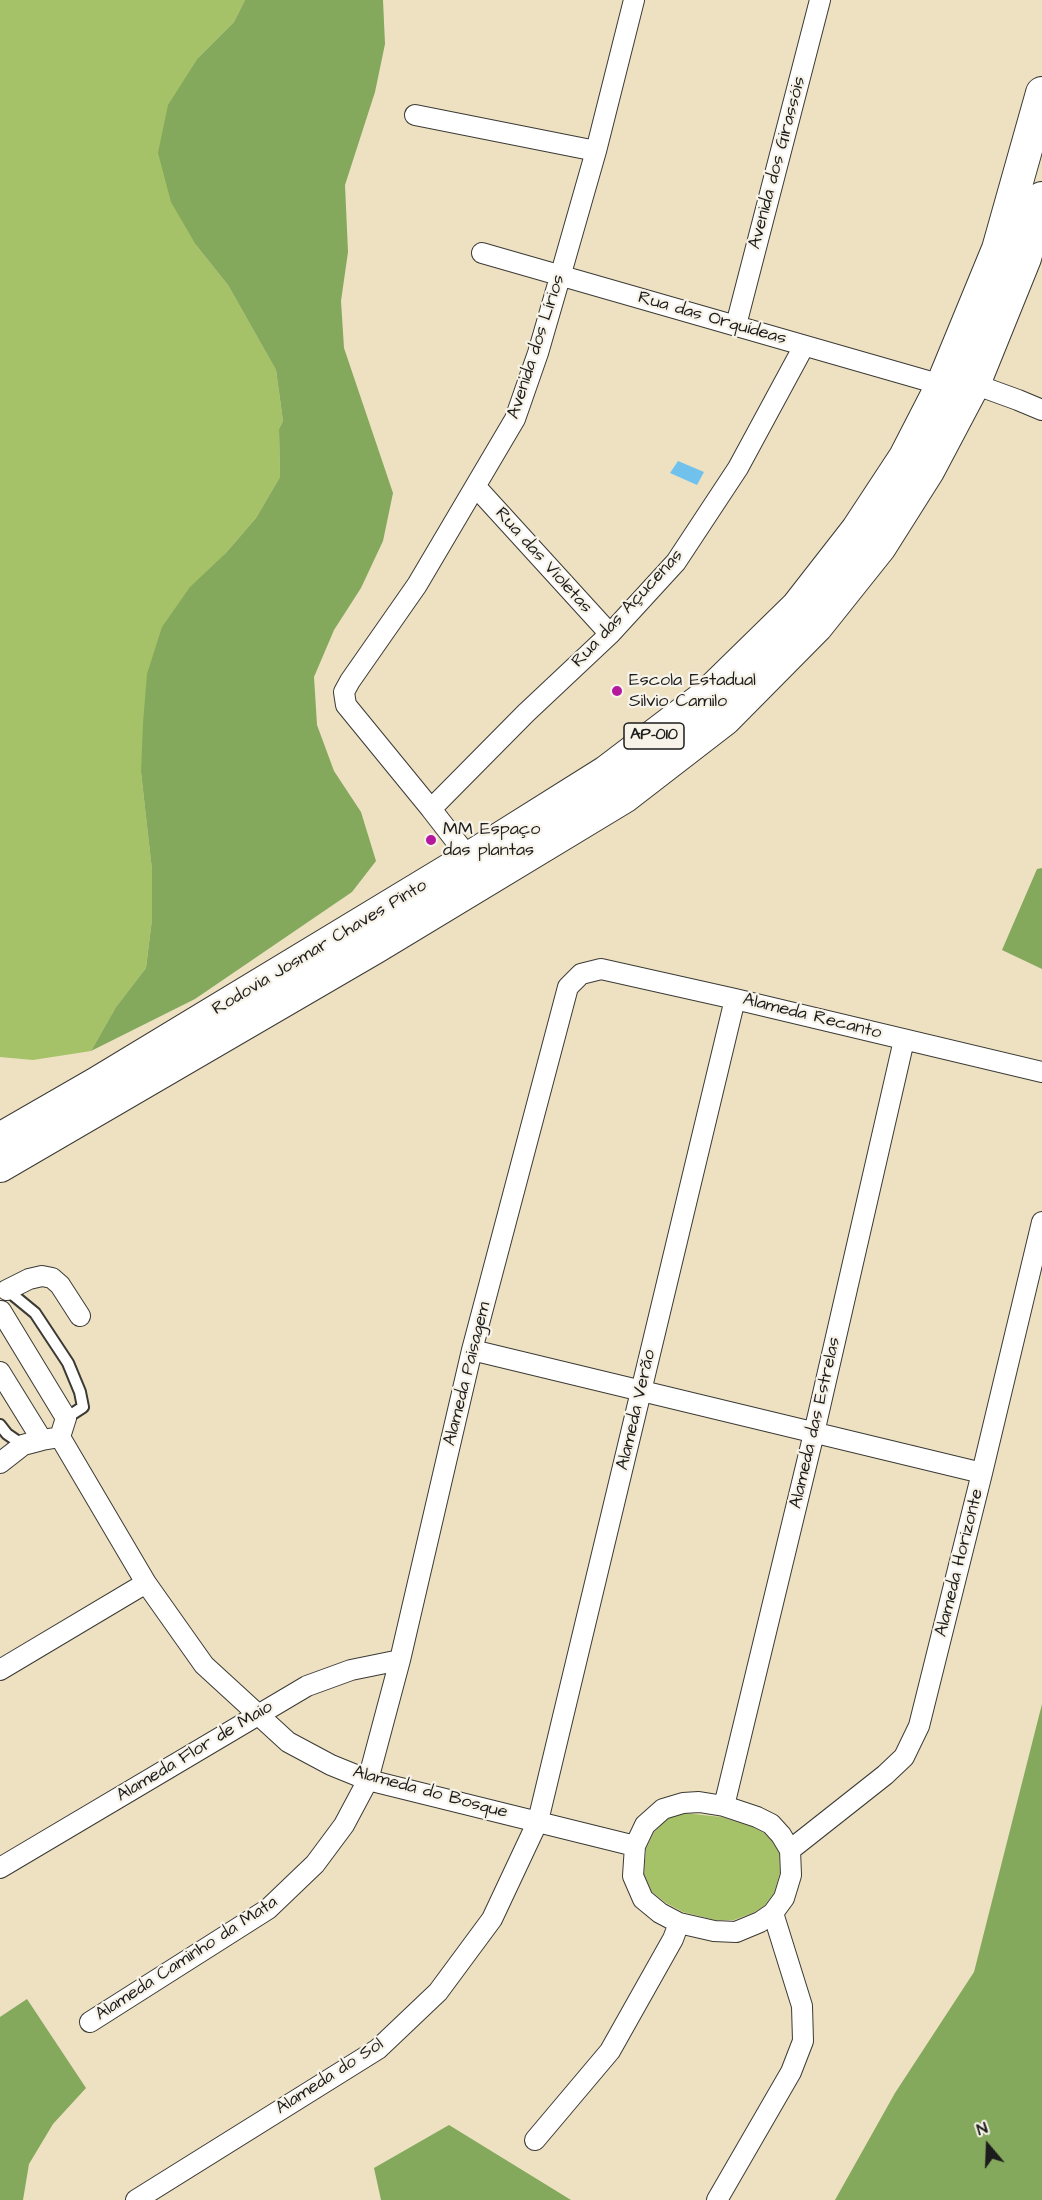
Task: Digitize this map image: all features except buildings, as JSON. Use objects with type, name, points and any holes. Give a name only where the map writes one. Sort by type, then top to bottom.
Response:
[{"type":"main road","name":"Rodovia Josmar Chaves Pinto","points":[[0,1166],[368,934],[468,858],[606,772],[706,696],[796,607],[857,530],[875,503],[905,457],[942,385],[998,249],[1042,93]]},
{"type":"main road","name":"Rodovia Josmar Chaves Pinto","points":[[0,1139],[368,934],[624,796],[724,719],[817,626],[880,547],[928,471],[974,384],[1025,258],[1042,198]]},
{"type":"street","name":"Avenida dos Lírios","points":[[431,809],[346,705],[344,692],[417,585],[515,419],[538,353],[596,151],[634,0]]},
{"type":"street","name":"Avenida dos Girassóis","points":[[736,325],[820,0]]},
{"type":"street","points":[[415,115],[596,151]]},
{"type":"street","name":"Rua das Orquídeas","points":[[482,254],[942,385]]},
{"type":"street","name":"Rua das Açucenas","points":[[431,809],[526,713],[610,634],[682,552],[738,468],[804,346]]},
{"type":"street","points":[[974,384],[1042,410]]},
{"type":"street","name":"Rua das Violetas","points":[[476,488],[610,634]]},
{"type":"street","points":[[431,809],[468,858]]},
{"type":"street","name":"Alameda Recanto","points":[[581,974],[601,969],[1042,1072]]},
{"type":"street","name":"Alameda Paisagem","points":[[368,1780],[400,1660],[472,1350],[568,987],[581,974]]},
{"type":"street","name":"Alameda Verão","points":[[538,1821],[735,999]]},
{"type":"street","name":"Alameda das Estrelas","points":[[724,1806],[814,1433],[904,1040]]},
{"type":"street","name":"Alameda Horizonte","points":[[790,1850],[885,1775],[904,1757],[919,1726],[1042,1222]]},
{"type":"street","points":[[0,1463],[42,1441],[66,1418],[1,1311],[3,1284],[42,1276],[52,1278],[60,1285],[80,1316]]},
{"type":"street","points":[[472,1350],[982,1473]]},
{"type":"street","name":"Alameda do Bosque","points":[[0,1372],[42,1441],[204,1665],[288,1742],[331,1766],[368,1780],[635,1846]]},
{"type":"street","points":[[0,1670],[146,1583]]},
{"type":"street","name":"Alameda Flor de Maio","points":[[0,1868],[307,1686],[351,1671],[400,1660]]},
{"type":"street","name":"Alameda Caminho da Mata","points":[[90,2022],[268,1909],[315,1864],[344,1825],[368,1780]]},
{"type":"street","points":[[699,1802],[724,1806],[758,1817],[771,1824],[790,1850],[791,1875],[784,1898],[773,1912],[760,1922],[736,1932],[714,1931],[679,1923],[660,1913],[643,1899],[633,1876],[635,1846],[645,1825],[663,1809],[683,1803],[699,1802]]},
{"type":"street","name":"Alameda do Sol","points":[[136,2200],[378,2049],[404,2025],[438,1992],[492,1919],[538,1821]]},
{"type":"street","points":[[717,2200],[791,2072],[803,2041],[801,2006],[773,1912]]},
{"type":"street","points":[[535,2140],[610,2051],[673,1940],[679,1923]]},
{"type":"lane","points":[[3,1284],[35,1313],[68,1363],[80,1392],[83,1407],[66,1418]]},
{"type":"lane","points":[[0,1425],[7,1434],[42,1441]]},
{"type":"green space","points":[[0,0],[245,0],[234,22],[198,58],[196,245],[228,285],[276,370],[283,421],[279,429],[280,477],[256,518],[225,554],[141,772],[152,870],[152,919],[146,968],[116,1007],[91,1051],[33,1060],[0,1057]]},
{"type":"green space","points":[[245,0],[383,0],[385,44],[375,92],[345,185],[348,252],[341,301],[344,348],[393,493],[383,541],[361,588],[334,630],[314,677],[317,725],[334,771],[361,812],[376,861],[352,892],[195,999],[91,1051],[116,1007],[146,968],[152,919],[152,870],[141,772],[143,723],[147,674],[162,627],[190,587],[225,554],[256,518],[280,477],[279,429],[283,421],[276,370],[228,285],[196,245],[171,202],[158,153],[168,105],[198,58],[234,22]]},
{"type":"green space","points":[[1042,868],[1042,969],[1002,950],[1037,869]]},
{"type":"green space","points":[[1042,1704],[1042,2200],[835,2200],[895,2093],[974,1972]]},
{"type":"green space","points":[[685,1813],[721,1817],[753,1827],[772,1841],[779,1853],[780,1873],[774,1893],[765,1905],[755,1912],[734,1920],[715,1920],[683,1912],[652,1892],[644,1874],[646,1849],[654,1832],[668,1818]]},
{"type":"green space","points":[[27,1999],[86,2088],[53,2124],[29,2164],[23,2200],[0,2200],[0,2017]]},
{"type":"green space","points":[[449,2125],[571,2200],[381,2200],[374,2168]]},
{"type":"water","points":[[678,461],[704,472],[697,485],[670,473]]},
{"type":"place","name":"Escola Estadual Silvio Camilo","points":[[617,691]]},
{"type":"place","name":"MM Espaço das plantas","points":[[431,840]]}]
